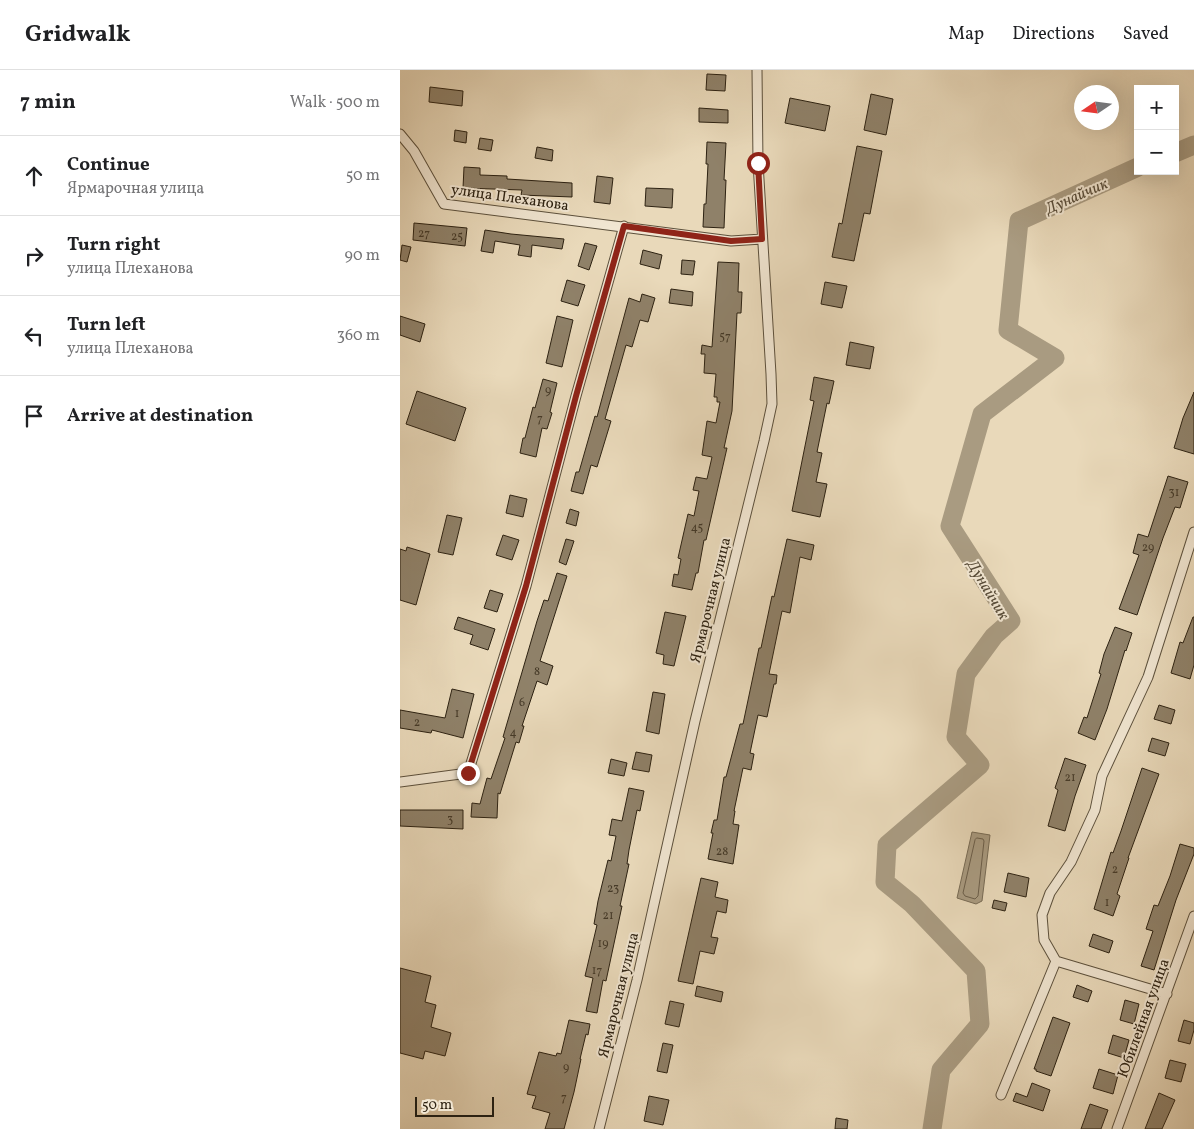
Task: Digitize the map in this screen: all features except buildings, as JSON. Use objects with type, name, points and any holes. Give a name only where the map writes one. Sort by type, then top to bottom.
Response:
[{"type":"street","name":"Ярмарочная улица","points":[[599,1129],[637,980],[694,721],[772,404],[772,374],[758,163],[757,70]]},
{"type":"street","name":"улица Плеханова","points":[[400,134],[414,152],[444,204],[731,241],[762,239]]},
{"type":"street","points":[[400,782],[468,773],[526,586],[576,396],[624,226]]},
{"type":"street","points":[[1167,994],[1056,960],[1044,940],[1042,915],[1050,893],[1071,862],[1095,810],[1102,776],[1148,677],[1194,532]]},
{"type":"street","name":"Юбилейная улица","points":[[1117,1129],[1194,916]]},
{"type":"street","points":[[1001,1095],[1056,960]]},
{"type":"water","points":[[972,832],[990,835],[982,901],[976,904],[957,898]]},
{"type":"waterway","name":"Дунайчик","points":[[1179,151],[1194,145]]},
{"type":"waterway","name":"Дунайчик","points":[[932,1129],[941,1070],[980,1024],[976,971],[912,904],[885,882],[887,845],[980,765],[956,737],[966,674],[994,636],[1011,621],[950,526],[982,414],[1055,358],[1008,330],[1019,221],[1134,169]]},
{"type":"route","points":[[468,773],[526,586],[576,396],[624,226],[731,241],[762,239],[758,163]]}]
